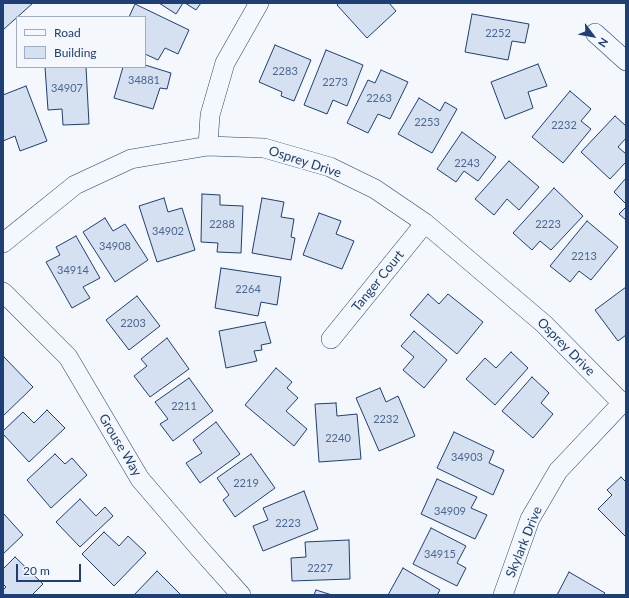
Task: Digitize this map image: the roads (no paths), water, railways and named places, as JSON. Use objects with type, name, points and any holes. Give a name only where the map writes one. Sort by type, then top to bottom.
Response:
[{"type":"street","points":[[208,146],[210,115],[225,63],[259,3]]},
{"type":"street","points":[[595,33],[626,61]]},
{"type":"street","name":"Osprey Drive","points":[[3,243],[75,185],[131,159],[208,146],[264,148],[330,167],[375,189],[425,223],[544,324],[624,402]]},
{"type":"street","name":"Tanger Court","points":[[331,339],[425,223]]},
{"type":"street","name":"Grouse Way","points":[[3,292],[68,357],[140,479],[241,595]]},
{"type":"street","name":"Skylark Drive","points":[[503,595],[530,519],[558,470],[624,402]]}]
